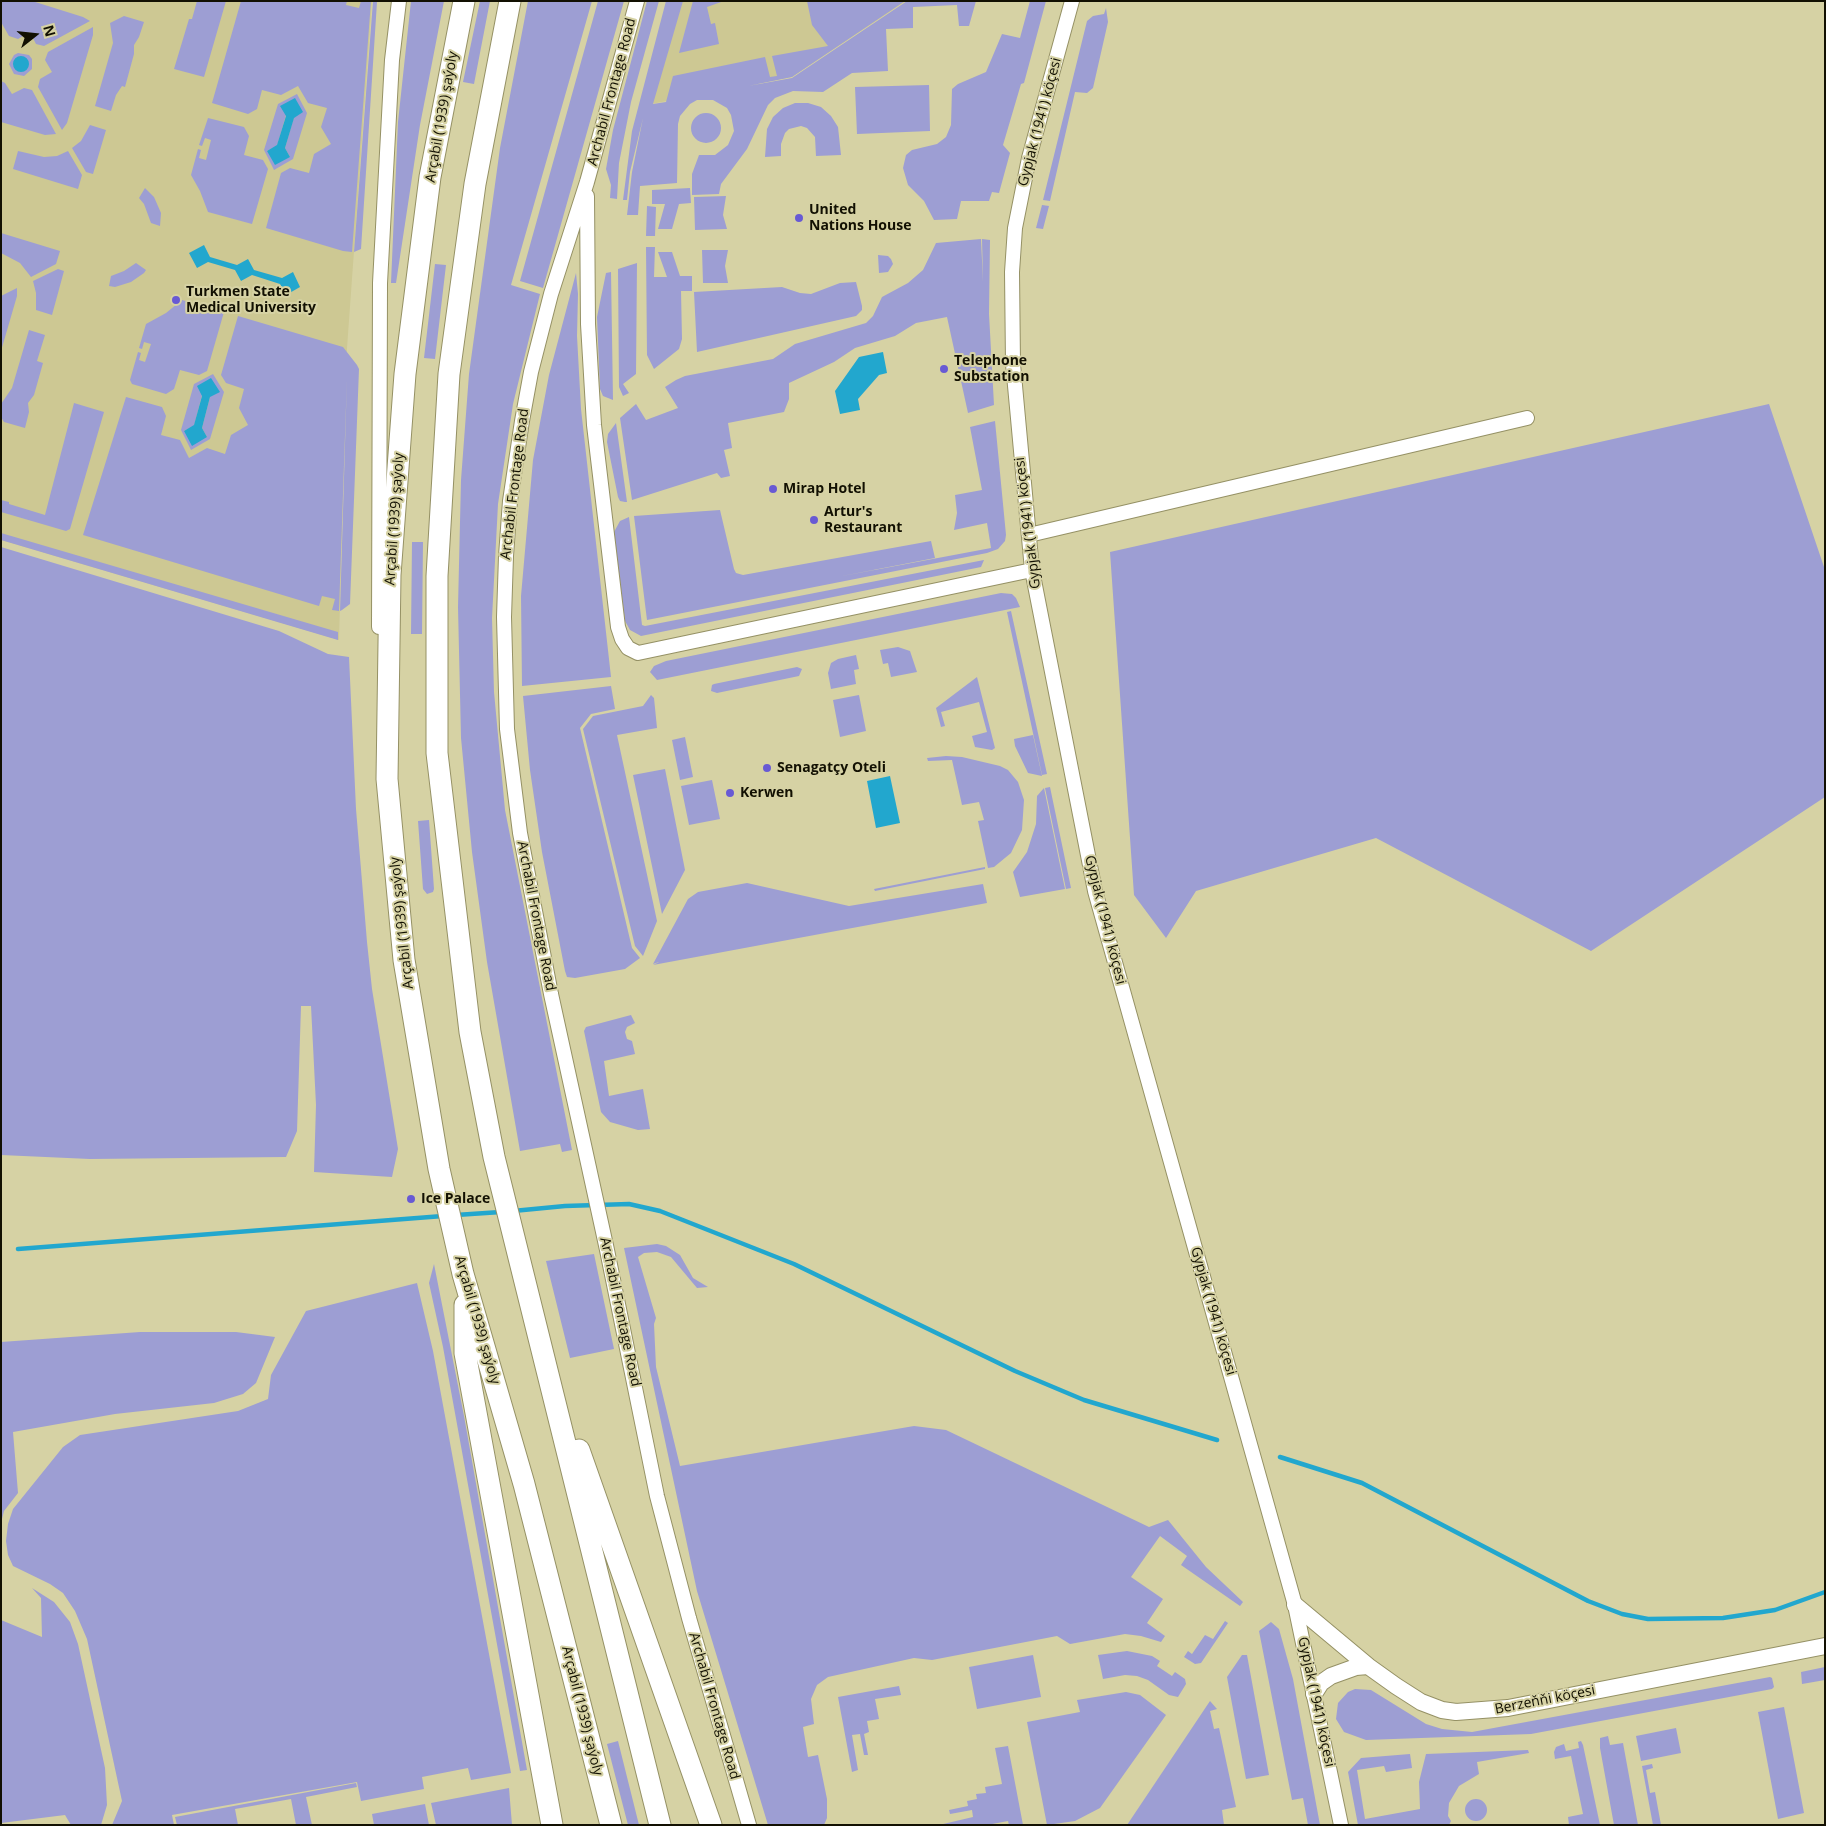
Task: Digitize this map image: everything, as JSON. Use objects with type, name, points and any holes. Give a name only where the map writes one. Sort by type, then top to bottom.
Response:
[{"type":"main road","name":"Arçabil (1939) şaýoly","points":[[464,1],[430,177],[405,374],[390,575],[387,779],[404,960],[438,1169],[464,1277],[524,1484],[611,1825]]},
{"type":"main road","points":[[510,1],[474,184],[450,374],[437,576],[437,753],[470,1032],[494,1157],[660,1825]]},
{"type":"main road","points":[[521,1269],[585,1468],[711,1825]]},
{"type":"main road","points":[[464,1277],[465,1353],[552,1825]]},
{"type":"street","points":[[387,779],[379,630],[380,283],[392,60],[399,1]]},
{"type":"street","name":"Archabil Frontage Road","points":[[636,1],[587,182],[552,294],[531,372],[510,501],[504,618],[507,729],[514,798],[551,994],[607,1250],[657,1496],[689,1618],[749,1825]]},
{"type":"street","name":"Gypjak (1941) köçesi","points":[[1072,1],[1029,158],[1015,228],[1012,281],[1012,364],[1032,570],[1095,891],[1295,1605],[1341,1825]]},
{"type":"street","points":[[587,182],[588,324],[594,425],[618,627],[622,639],[628,648],[638,653],[1032,570]]},
{"type":"street","points":[[1029,535],[1527,418]]},
{"type":"street","name":"Berzeňňi köçesi","points":[[1295,1605],[1368,1666],[1421,1702],[1442,1710],[1471,1712],[1508,1708],[1825,1646]]},
{"type":"street","points":[[1314,1694],[1321,1684],[1331,1676],[1356,1667],[1368,1666]]},
{"type":"shaded area","name":"Turkmen State Medical University","points":[[1,1],[372,1],[347,348],[339,640],[1,540]]},
{"type":"shaded area","points":[[1,1],[32,1],[90,21],[44,46],[36,44],[30,32],[18,39],[9,36],[1,22]]},
{"type":"shaded area","points":[[197,1],[226,1],[204,77],[174,69],[189,19],[192,19]]},
{"type":"shaded area","points":[[241,1],[347,1],[346,5],[359,8],[361,1],[371,1],[352,252],[266,228],[281,173],[290,168],[309,173],[314,154],[331,144],[321,127],[327,108],[308,103],[298,86],[281,95],[262,90],[257,109],[248,114],[212,103]]},
{"type":"shaded area","points":[[373,1],[377,2],[361,249],[354,252]]},
{"type":"shaded area","points":[[411,1],[444,1],[420,125],[396,283],[391,283],[398,122]]},
{"type":"shaded area","points":[[480,1],[490,1],[474,84],[463,82]]},
{"type":"shaded area","points":[[528,1],[592,1],[511,285],[540,294],[513,404],[498,504],[492,618],[494,692],[505,810],[572,1150],[562,1152],[560,1144],[520,1151],[487,962],[472,852],[461,738],[458,607],[461,480],[469,374],[500,148]]},
{"type":"shaded area","points":[[598,1],[624,1],[543,288],[520,281]]},
{"type":"shaded area","points":[[647,1],[659,1],[631,102],[619,163],[617,199],[610,198],[611,185],[606,169],[613,130]]},
{"type":"shaded area","points":[[666,1],[683,1],[653,104],[666,102],[673,76],[765,57],[770,77],[777,76],[772,56],[828,46],[812,25],[807,1],[905,1],[792,77],[748,86],[792,78],[907,1],[976,1],[969,26],[959,26],[957,5],[913,7],[913,28],[886,29],[888,71],[852,73],[823,92],[793,91],[775,98],[768,105],[747,149],[721,184],[719,194],[692,195],[692,174],[699,155],[715,155],[728,145],[734,131],[731,115],[727,108],[713,100],[697,100],[690,104],[680,116],[678,124],[677,183],[640,186],[638,215],[627,215],[632,172],[643,118],[630,172],[627,200],[623,200],[632,131]]},
{"type":"shaded area","points":[[678,1],[906,1],[792,77],[646,105]]},
{"type":"shaded area","points":[[693,1],[724,1],[707,7],[711,24],[715,23],[719,44],[679,53]]},
{"type":"shaded area","points":[[1030,1],[1046,1],[1024,83],[1021,84],[1003,145],[1010,153],[999,193],[992,192],[989,201],[961,201],[957,219],[934,220],[924,201],[908,185],[903,168],[906,155],[912,150],[937,144],[946,137],[951,125],[952,89],[958,84],[986,72],[1002,34],[1020,38]]},
{"type":"shaded area","points":[[1106,8],[1108,22],[1093,88],[1087,93],[1075,92],[1050,201],[1043,200],[1087,21],[1093,16],[1104,14]]},
{"type":"shaded area","points":[[124,16],[144,22],[134,45],[134,54],[125,87],[122,86],[116,95],[111,111],[95,106],[113,43],[110,23]]},
{"type":"shaded area","points":[[93,27],[93,35],[67,123],[62,130],[38,87],[40,79],[52,72],[45,60],[48,52]]},
{"type":"shaded area","points":[[18,53],[29,55],[32,59],[32,69],[24,76],[14,74],[9,64],[14,55]]},
{"type":"shaded area","points":[[21,56],[27,58],[29,64],[27,70],[21,72],[15,70],[13,64],[15,58]]},
{"type":"shaded area","points":[[1,81],[5,83],[12,94],[24,88],[32,90],[56,134],[45,135],[1,122]]},
{"type":"shaded area","points":[[929,85],[930,131],[857,134],[855,87]]},
{"type":"shaded area","points":[[297,94],[307,113],[293,159],[274,170],[264,150],[278,104]],"holes":[[[286,115],[294,117],[285,148],[290,157],[267,151],[277,146]]]},
{"type":"shaded area","points":[[295,98],[303,112],[294,118],[285,148],[290,157],[275,165],[267,151],[277,145],[286,116],[280,106]]},
{"type":"shaded area","points":[[795,103],[808,103],[821,107],[831,116],[838,127],[841,155],[816,156],[815,137],[807,128],[801,126],[789,129],[785,133],[781,144],[781,156],[765,157],[767,129],[773,117],[783,108]]},
{"type":"shaded area","points":[[706,113],[712,114],[720,122],[720,134],[712,142],[706,143],[700,142],[692,134],[691,128],[692,122],[700,114]]},
{"type":"shaded area","points":[[208,118],[244,127],[249,136],[244,155],[263,160],[268,169],[252,224],[208,212],[191,175],[198,149],[201,150],[199,158],[206,160],[211,140],[205,138],[202,146],[199,145]]},
{"type":"shaded area","points":[[90,125],[106,130],[93,174],[86,172],[72,148],[81,141]]},
{"type":"shaded area","points":[[18,151],[44,157],[57,156],[68,151],[82,175],[78,189],[13,169]]},
{"type":"shaded area","points":[[145,188],[154,197],[161,213],[160,226],[151,223],[144,204],[139,198]]},
{"type":"shaded area","points":[[690,188],[691,203],[679,204],[672,229],[658,229],[665,204],[652,204],[652,190]]},
{"type":"shaded area","points":[[726,196],[723,215],[727,229],[695,230],[694,197]]},
{"type":"shaded area","points":[[1042,205],[1049,206],[1043,229],[1036,228]]},
{"type":"shaded area","points":[[647,206],[656,207],[655,236],[646,236]]},
{"type":"shaded area","points":[[1,233],[60,251],[56,264],[31,277],[20,263],[1,253]]},
{"type":"shaded area","points":[[981,239],[983,282],[982,239],[990,240],[989,314],[994,405],[968,413],[947,317],[916,323],[895,336],[855,348],[834,362],[789,383],[789,399],[784,412],[728,423],[732,448],[724,450],[730,476],[721,478],[717,473],[632,500],[620,418],[636,404],[646,420],[678,408],[665,387],[685,376],[773,359],[795,344],[866,323],[873,316],[882,297],[908,283],[923,270],[936,243]]},
{"type":"shaded area","points":[[204,245],[210,257],[237,265],[248,259],[254,270],[282,278],[293,272],[300,287],[286,295],[280,284],[252,275],[241,281],[235,270],[208,262],[197,268],[189,253]]},
{"type":"shaded area","points":[[646,247],[655,247],[654,277],[667,277],[658,252],[672,252],[680,276],[692,276],[692,291],[681,291],[682,339],[679,349],[654,369],[647,355]]},
{"type":"shaded area","points":[[702,250],[728,250],[725,266],[728,283],[703,283]]},
{"type":"shaded area","points":[[878,255],[888,256],[891,259],[893,264],[888,272],[879,273]]},
{"type":"shaded area","points":[[136,263],[146,270],[144,273],[131,282],[115,287],[109,286],[111,276],[124,271]]},
{"type":"shaded area","points":[[637,263],[636,374],[623,384],[629,393],[623,396],[619,387],[618,269]]},
{"type":"shaded area","points":[[435,264],[446,265],[435,359],[424,358]]},
{"type":"shaded area","points":[[58,269],[64,271],[52,315],[36,310],[36,293],[33,281]]},
{"type":"shaded area","points":[[611,272],[613,400],[603,396],[600,389],[597,317],[606,273]]},
{"type":"shaded area","points":[[576,273],[581,409],[611,677],[522,686],[521,596],[533,460],[549,375]]},
{"type":"shaded area","points":[[856,282],[862,310],[856,316],[697,352],[694,292],[782,287],[800,293],[811,294],[840,283]]},
{"type":"shaded area","points":[[17,288],[17,296],[1,351],[1,296]]},
{"type":"shaded area","points":[[182,300],[224,312],[207,371],[199,375],[180,370],[174,389],[166,394],[132,384],[130,380],[138,352],[141,353],[139,360],[145,362],[151,344],[144,342],[142,349],[139,348],[146,324],[166,313]]},
{"type":"shaded area","points":[[238,316],[343,347],[359,369],[350,604],[340,611],[347,377],[339,611],[332,610],[335,599],[322,596],[319,606],[83,535],[126,397],[162,407],[166,416],[161,435],[180,440],[189,458],[207,448],[225,454],[231,435],[248,425],[239,408],[244,389],[226,383],[221,375]]},
{"type":"shaded area","points":[[29,330],[45,335],[37,361],[43,363],[34,395],[28,403],[29,412],[25,428],[4,422],[1,417],[1,404],[12,388]]},
{"type":"shaded area","points":[[883,352],[887,373],[879,375],[858,399],[860,410],[840,414],[835,391],[859,357]]},
{"type":"shaded area","points":[[213,374],[224,392],[210,439],[191,450],[181,430],[194,384]],"holes":[[[202,395],[210,397],[202,428],[207,437],[184,431],[194,426]]]},
{"type":"shaded area","points":[[211,378],[220,392],[210,397],[202,428],[207,437],[192,446],[184,431],[194,425],[202,396],[197,386]]},
{"type":"shaded area","points":[[74,403],[104,412],[70,529],[66,531],[1,512],[1,500],[45,515]]},
{"type":"shaded area","points":[[1769,404],[1825,570],[1825,797],[1591,951],[1376,838],[1196,891],[1166,938],[1134,895],[1110,552]]},
{"type":"shaded area","points":[[995,421],[1006,535],[1005,541],[998,549],[987,553],[647,620],[634,516],[720,510],[734,569],[736,573],[743,575],[931,541],[935,558],[837,577],[991,548],[987,523],[954,530],[957,513],[955,495],[982,490],[970,427]]},
{"type":"shaded area","points":[[616,423],[627,502],[620,501],[618,497],[607,442],[608,434]]},
{"type":"shaded area","points":[[629,517],[642,625],[645,626],[984,560],[981,567],[641,636],[630,630],[625,621],[614,532],[620,521]]},
{"type":"shaded area","points":[[1,533],[338,632],[338,640],[1,540]]},
{"type":"shaded area","points":[[412,542],[423,542],[422,634],[411,634]]},
{"type":"shaded area","points":[[1,547],[279,631],[328,654],[349,657],[356,809],[367,942],[372,989],[398,1149],[392,1177],[314,1172],[316,1105],[311,1006],[301,1006],[297,1131],[286,1157],[90,1159],[1,1155]]},
{"type":"shaded area","points":[[1001,593],[1012,594],[1020,607],[657,680],[650,672],[654,666],[666,661]]},
{"type":"shaded area","points":[[1011,611],[1047,774],[1042,775],[1007,612]]},
{"type":"shaded area","points":[[898,647],[910,651],[917,672],[891,677],[888,663],[883,664],[880,650]]},
{"type":"shaded area","points":[[856,655],[859,669],[854,670],[856,684],[831,689],[828,673],[831,663],[838,659]]},
{"type":"shaded area","points":[[797,667],[802,669],[799,676],[717,693],[711,691],[714,684]]},
{"type":"shaded area","points":[[977,677],[995,748],[992,750],[975,747],[972,736],[987,732],[979,702],[941,712],[945,726],[941,727],[936,708]]},
{"type":"shaded area","points":[[611,686],[615,709],[591,714],[580,728],[632,948],[640,958],[625,969],[575,978],[567,977],[542,852],[530,770],[523,696]]},
{"type":"shaded area","points":[[651,695],[654,698],[657,728],[617,735],[657,921],[643,956],[635,946],[583,729],[593,716],[643,706]]},
{"type":"shaded area","points":[[859,695],[866,731],[840,737],[833,700]]},
{"type":"shaded area","points":[[1033,735],[1042,776],[1028,773],[1015,746],[1014,739]]},
{"type":"shaded area","points":[[685,737],[693,777],[680,780],[672,740]]},
{"type":"shaded area","points":[[962,757],[1000,766],[1008,770],[1018,782],[1024,800],[1022,830],[1011,853],[994,867],[988,868],[978,821],[984,820],[979,802],[962,805],[952,760],[928,761],[927,758]]},
{"type":"shaded area","points":[[665,769],[685,870],[662,914],[633,775]]},
{"type":"shaded area","points":[[890,776],[900,823],[876,828],[867,781]]},
{"type":"shaded area","points":[[712,780],[720,819],[689,825],[681,786]]},
{"type":"shaded area","points":[[1050,787],[1071,888],[1066,889],[1045,788]]},
{"type":"shaded area","points":[[1044,788],[1065,889],[1020,897],[1013,872],[1027,852],[1036,824],[1037,796]]},
{"type":"shaded area","points":[[429,820],[434,889],[433,892],[427,894],[423,889],[418,821]]},
{"type":"shaded area","points":[[985,867],[985,869],[875,891],[874,889]]},
{"type":"shaded area","points":[[747,883],[849,906],[983,884],[987,903],[653,965],[659,962],[653,964],[688,899],[698,892]]},
{"type":"shaded area","points":[[631,1015],[635,1023],[627,1027],[625,1032],[627,1039],[632,1041],[635,1054],[604,1061],[609,1096],[643,1089],[650,1129],[638,1130],[610,1122],[601,1112],[584,1031],[586,1027]]},
{"type":"shaded area","points":[[657,1244],[666,1246],[680,1255],[693,1278],[708,1287],[697,1288],[671,1257],[657,1252],[644,1253],[638,1257],[656,1318],[654,1324],[656,1367],[680,1466],[914,1426],[946,1430],[1149,1527],[1168,1520],[1206,1567],[1243,1602],[1240,1606],[1181,1565],[1187,1556],[1160,1536],[1131,1577],[1163,1599],[1147,1623],[1165,1636],[1161,1642],[1141,1636],[1125,1634],[1070,1644],[1057,1636],[932,1660],[914,1658],[828,1677],[817,1685],[811,1699],[814,1724],[803,1727],[808,1757],[818,1755],[827,1799],[827,1818],[824,1825],[768,1825],[697,1591],[624,1248]]},
{"type":"shaded area","points":[[594,1254],[614,1349],[570,1358],[546,1261]]},
{"type":"shaded area","points":[[434,1264],[464,1416],[527,1770],[520,1771],[443,1347],[429,1283]]},
{"type":"shaded area","points":[[417,1283],[433,1351],[511,1773],[471,1780],[468,1768],[422,1777],[424,1789],[361,1801],[357,1782],[172,1815],[174,1825],[112,1825],[122,1801],[87,1639],[75,1611],[63,1593],[50,1584],[13,1566],[8,1555],[6,1541],[8,1524],[13,1509],[63,1447],[80,1435],[238,1411],[268,1399],[271,1375],[306,1311]]},
{"type":"shaded area","points":[[140,1332],[236,1332],[275,1337],[256,1383],[243,1394],[214,1403],[115,1414],[13,1432],[18,1493],[4,1511],[1,1523],[1,1342]]},
{"type":"shaded area","points":[[32,1588],[54,1602],[70,1622],[78,1644],[105,1768],[107,1805],[101,1825],[71,1825],[65,1815],[1,1823],[1,1620],[42,1637],[41,1598]]},
{"type":"shaded area","points":[[1225,1621],[1228,1623],[1201,1663],[1195,1664],[1184,1657],[1188,1651],[1192,1654],[1205,1635],[1213,1639]]},
{"type":"shaded area","points":[[1271,1622],[1279,1629],[1293,1679],[1320,1825],[1308,1825],[1303,1798],[1292,1800],[1259,1631]]},
{"type":"shaded area","points":[[1127,1651],[1152,1656],[1160,1661],[1157,1666],[1172,1676],[1175,1672],[1185,1679],[1186,1684],[1178,1697],[1169,1695],[1148,1680],[1137,1676],[1125,1675],[1103,1679],[1098,1655]]},
{"type":"shaded area","points":[[1033,1655],[1041,1697],[977,1709],[969,1667]]},
{"type":"shaded area","points":[[1242,1655],[1247,1655],[1269,1775],[1246,1779],[1227,1677]]},
{"type":"shaded area","points":[[1825,1667],[1825,1680],[1802,1684],[1801,1672]]},
{"type":"shaded area","points":[[1770,1677],[1774,1687],[1772,1689],[1531,1734],[1366,1740],[1344,1732],[1336,1719],[1338,1703],[1348,1692],[1355,1689],[1371,1690],[1426,1724],[1442,1729],[1472,1732]]},
{"type":"shaded area","points":[[899,1686],[901,1695],[875,1699],[879,1719],[867,1721],[869,1732],[864,1734],[868,1755],[864,1755],[860,1734],[852,1735],[858,1770],[852,1772],[838,1697]]},
{"type":"shaded area","points":[[1126,1692],[1140,1695],[1166,1715],[1100,1808],[1075,1821],[1047,1825],[1027,1722],[1080,1712],[1077,1700]]},
{"type":"shaded area","points":[[1210,1701],[1217,1709],[1210,1711],[1214,1729],[1219,1728],[1236,1807],[1222,1810],[1224,1825],[1127,1825]]},
{"type":"shaded area","points":[[1784,1707],[1804,1813],[1778,1819],[1758,1712]]},
{"type":"shaded area","points":[[1676,1728],[1681,1753],[1641,1761],[1636,1736]]},
{"type":"shaded area","points":[[1608,1736],[1610,1745],[1623,1743],[1638,1825],[1614,1825],[1600,1748],[1600,1738]]},
{"type":"shaded area","points":[[618,1741],[639,1825],[628,1825],[607,1744]]},
{"type":"shaded area","points":[[1581,1741],[1583,1745],[1600,1825],[1569,1825],[1568,1817],[1583,1814],[1571,1756],[1555,1759],[1554,1752],[1556,1747],[1564,1744],[1566,1751],[1579,1748],[1578,1742]]},
{"type":"shaded area","points":[[1008,1746],[1023,1825],[1009,1825],[1008,1821],[987,1825],[939,1825],[973,1817],[972,1810],[950,1814],[949,1810],[968,1806],[967,1801],[977,1799],[976,1794],[986,1793],[985,1787],[1002,1784],[995,1748]]},
{"type":"shaded area","points":[[1528,1750],[1529,1753],[1477,1762],[1479,1774],[1459,1786],[1449,1803],[1448,1816],[1451,1821],[1449,1825],[1358,1825],[1348,1772],[1361,1758],[1410,1754],[1412,1768],[1386,1772],[1384,1766],[1357,1770],[1365,1819],[1420,1809],[1419,1782],[1426,1754]]},
{"type":"shaded area","points":[[1652,1764],[1653,1768],[1646,1770],[1650,1793],[1655,1792],[1661,1825],[1653,1825],[1642,1766]]},
{"type":"shaded area","points":[[356,1783],[357,1787],[306,1797],[312,1825],[296,1825],[291,1799],[235,1809],[238,1825],[177,1825],[175,1817]]},
{"type":"shaded area","points":[[509,1788],[512,1825],[436,1825],[431,1803]]},
{"type":"shaded area","points":[[1476,1799],[1484,1802],[1487,1810],[1484,1818],[1476,1821],[1468,1818],[1465,1810],[1468,1802]]},
{"type":"shaded area","points":[[425,1804],[429,1825],[374,1825],[372,1814]]},
{"type":"waterway","points":[[513,1211],[565,1206],[629,1204],[660,1211],[794,1264],[1015,1371],[1084,1400],[1217,1440]]},
{"type":"waterway","points":[[456,1215],[501,1212]]},
{"type":"waterway","points":[[18,1249],[443,1216]]},
{"type":"waterway","points":[[1280,1457],[1362,1483],[1588,1601],[1622,1614],[1648,1619],[1723,1618],[1775,1610],[1825,1592]]},
{"type":"place","name":"United Nations House","points":[[799,218]]},
{"type":"place","name":"Turkmen State Medical University","points":[[176,300]]},
{"type":"place","name":"Telephone Substation","points":[[944,369]]},
{"type":"place","name":"Mirap Hotel","points":[[773,489]]},
{"type":"place","name":"Artur's Restaurant","points":[[814,520]]},
{"type":"place","name":"Senagatçy Oteli","points":[[767,768]]},
{"type":"place","name":"Kerwen","points":[[730,793]]},
{"type":"place","name":"Ice Palace","points":[[411,1199]]}]
